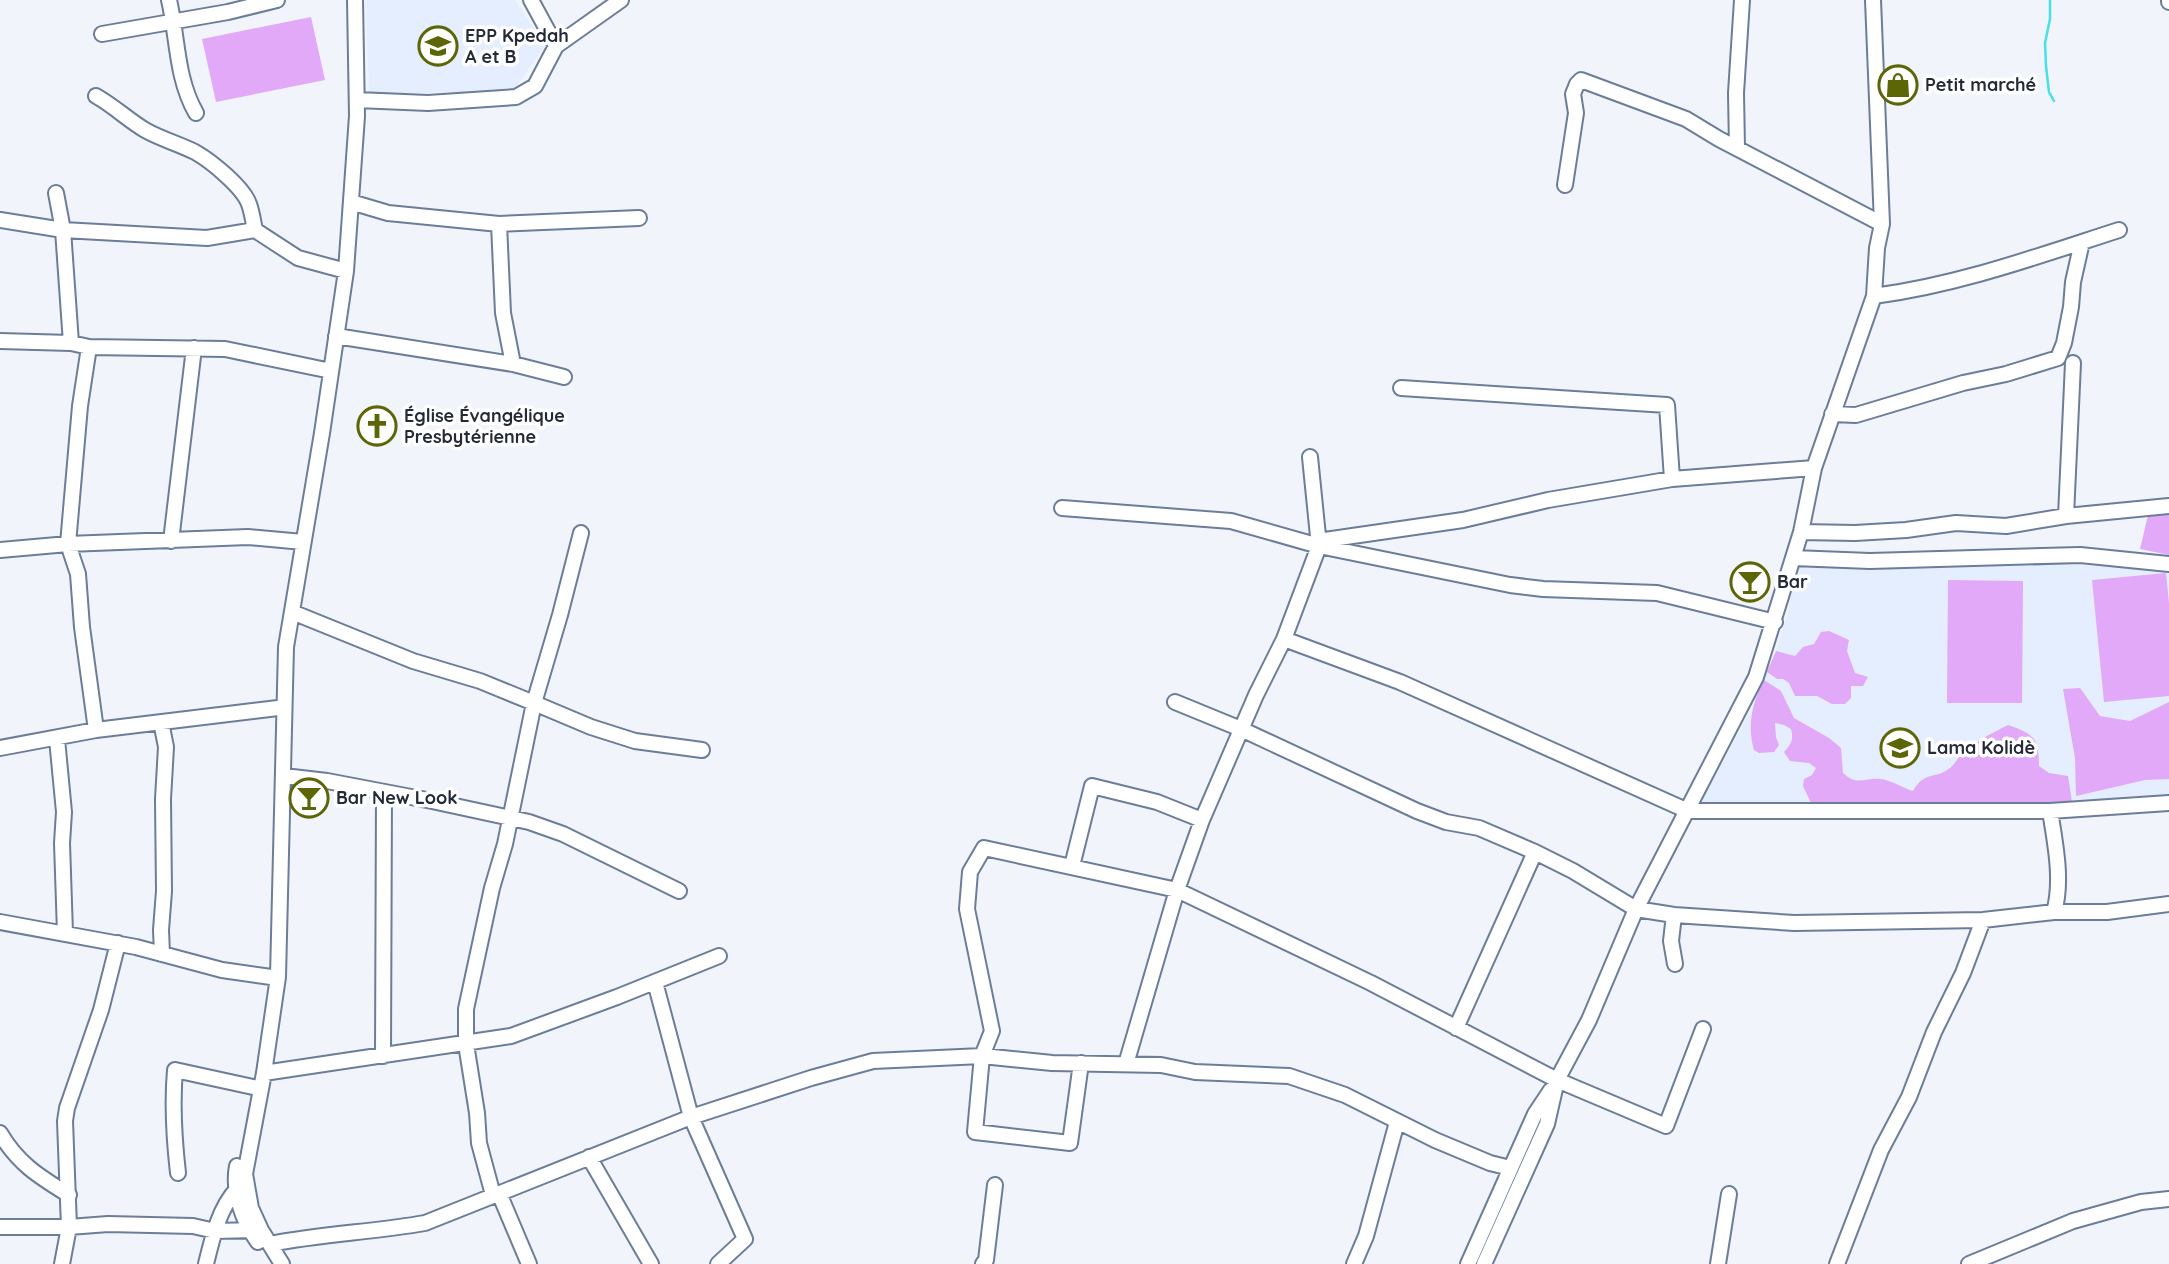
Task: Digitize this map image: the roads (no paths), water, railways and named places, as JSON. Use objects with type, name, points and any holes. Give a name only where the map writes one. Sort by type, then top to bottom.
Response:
[{"type":"street","points":[[169,0],[174,22],[177,63],[188,100],[196,114]]},
{"type":"street","points":[[102,34],[228,12],[277,0]]},
{"type":"street","points":[[273,1264],[240,1206],[236,1172],[271,977],[278,708],[346,271],[357,100],[355,0]]},
{"type":"street","points":[[531,0],[556,46]]},
{"type":"street","points":[[357,100],[428,103],[516,97],[535,86],[556,46],[621,0]]},
{"type":"street","points":[[1737,148],[1736,93],[1742,0]]},
{"type":"street","points":[[1468,1264],[1535,1115],[1589,1020],[1636,909],[1756,677],[1775,622],[1801,532],[1814,468],[1874,296],[1877,248],[1882,224],[1873,0]]},
{"type":"street","points":[[1565,185],[1576,113],[1573,94],[1581,80],[1686,119],[1882,224]]},
{"type":"street","points":[[96,96],[144,129],[196,153],[240,188],[249,202],[255,230]]},
{"type":"street","points":[[56,193],[64,230],[71,343]]},
{"type":"street","points":[[351,202],[388,214],[499,224],[639,218]]},
{"type":"street","points":[[0,220],[64,230],[207,238],[255,230],[298,258],[346,271]]},
{"type":"street","points":[[499,224],[503,313],[513,364]]},
{"type":"street","points":[[1874,296],[1915,290],[2020,263],[2119,230]]},
{"type":"street","points":[[1832,414],[1856,415],[2058,358],[2064,343],[2082,242]]},
{"type":"street","points":[[336,336],[513,364],[564,377]]},
{"type":"street","points":[[0,341],[71,343],[89,347],[225,349],[331,371]]},
{"type":"street","points":[[89,347],[80,407],[68,544],[78,574],[82,627],[96,730]]},
{"type":"street","points":[[171,541],[194,348]]},
{"type":"street","points":[[2066,516],[2073,363]]},
{"type":"street","points":[[1401,388],[1667,405],[1672,479]]},
{"type":"street","points":[[1126,1064],[1177,890],[1202,820],[1284,639],[1318,543],[1310,457]]},
{"type":"street","points":[[1318,543],[1463,520],[1548,500],[1672,479],[1814,468]]},
{"type":"street","points":[[1801,532],[1855,533],[1956,523],[2006,526],[2066,516],[2169,506]]},
{"type":"street","points":[[1062,508],[1231,521],[1510,585],[1543,589],[1657,593],[1775,622]]},
{"type":"street","points":[[529,1264],[496,1194],[479,1143],[466,1044],[466,1009],[492,888],[505,844],[534,703],[581,533]]},
{"type":"street","points":[[0,550],[68,544],[248,537],[303,542]]},
{"type":"street","points":[[1793,558],[1870,561],[2080,555],[2169,564]]},
{"type":"street","points":[[292,612],[413,661],[480,681],[590,727],[635,741],[702,750]]},
{"type":"street","points":[[1284,639],[1399,682],[1688,811],[2050,811],[2169,803]]},
{"type":"street","points":[[282,1264],[270,1244],[256,1231],[245,1174],[278,977],[286,647]]},
{"type":"street","points":[[1175,702],[1241,729],[1417,811],[1446,822],[1479,828],[1535,852],[1573,871],[1636,909],[1674,915],[1794,923],[1983,920],[2054,912],[2107,912],[2169,904]]},
{"type":"street","points":[[0,748],[96,730],[278,708]]},
{"type":"street","points":[[161,722],[166,747],[162,954]]},
{"type":"street","points":[[57,739],[64,812],[62,844],[65,933]]},
{"type":"street","points":[[284,776],[327,781],[529,822],[563,834],[679,891]]},
{"type":"street","points":[[1072,866],[1092,786],[1157,802],[1202,820]]},
{"type":"street","points":[[383,1056],[384,792]]},
{"type":"street","points":[[2050,811],[2057,867],[2054,912]]},
{"type":"street","points":[[1081,1063],[1070,1143],[975,1132],[982,1056],[992,1031],[967,909],[970,872],[984,848],[1177,890],[1371,983],[1557,1080],[1666,1126],[1703,1029]]},
{"type":"street","points":[[1456,1028],[1535,852]]},
{"type":"street","points":[[1674,915],[1671,941],[1675,964]]},
{"type":"street","points":[[1837,1264],[1881,1150],[1909,1097],[1934,1032],[1964,973],[1983,920]]},
{"type":"street","points":[[0,922],[118,943],[222,970],[271,977]]},
{"type":"street","points":[[62,1264],[69,1227],[65,1121],[67,1108],[101,1010],[118,943]]},
{"type":"street","points":[[264,1073],[510,1036],[719,956]]},
{"type":"street","points":[[655,982],[691,1116],[745,1239],[719,1264]]},
{"type":"street","points":[[270,1244],[425,1223],[691,1116],[873,1061],[982,1056],[1052,1063],[1161,1065],[1195,1072],[1289,1076],[1345,1095],[1435,1140],[1490,1163],[1510,1168]]},
{"type":"street","points":[[178,1172],[174,1144],[175,1069],[253,1087]]},
{"type":"street","points":[[1484,1264],[1547,1124],[1557,1080]]},
{"type":"street","points":[[1354,1264],[1366,1236],[1397,1122]]},
{"type":"street","points":[[0,1133],[6,1144],[30,1170],[69,1195]]},
{"type":"street","points":[[589,1157],[651,1264]]},
{"type":"street","points":[[983,1264],[986,1260],[995,1185]]},
{"type":"street","points":[[206,1264],[215,1231],[230,1197],[237,1189]]},
{"type":"street","points":[[1718,1264],[1729,1194]]},
{"type":"street","points":[[1975,1263],[2073,1221],[2141,1202],[2169,1199]]},
{"type":"street","points":[[0,1227],[108,1224],[256,1231]]},
{"type":"waterway","points":[[2050,0],[2050,19],[2045,43],[2049,92],[2054,101]]},
{"type":"place","name":"EPP Kpedah A et B","points":[[438,46]]},
{"type":"place","name":"Petit marché","points":[[1898,85]]},
{"type":"place","name":"Église Évangélique Presbytérienne","points":[[377,426]]},
{"type":"place","name":"Bar","points":[[1750,582]]},
{"type":"place","name":"Lama Kolidè","points":[[1900,748]]},
{"type":"place","name":"Bar New Look","points":[[309,798]]}]
